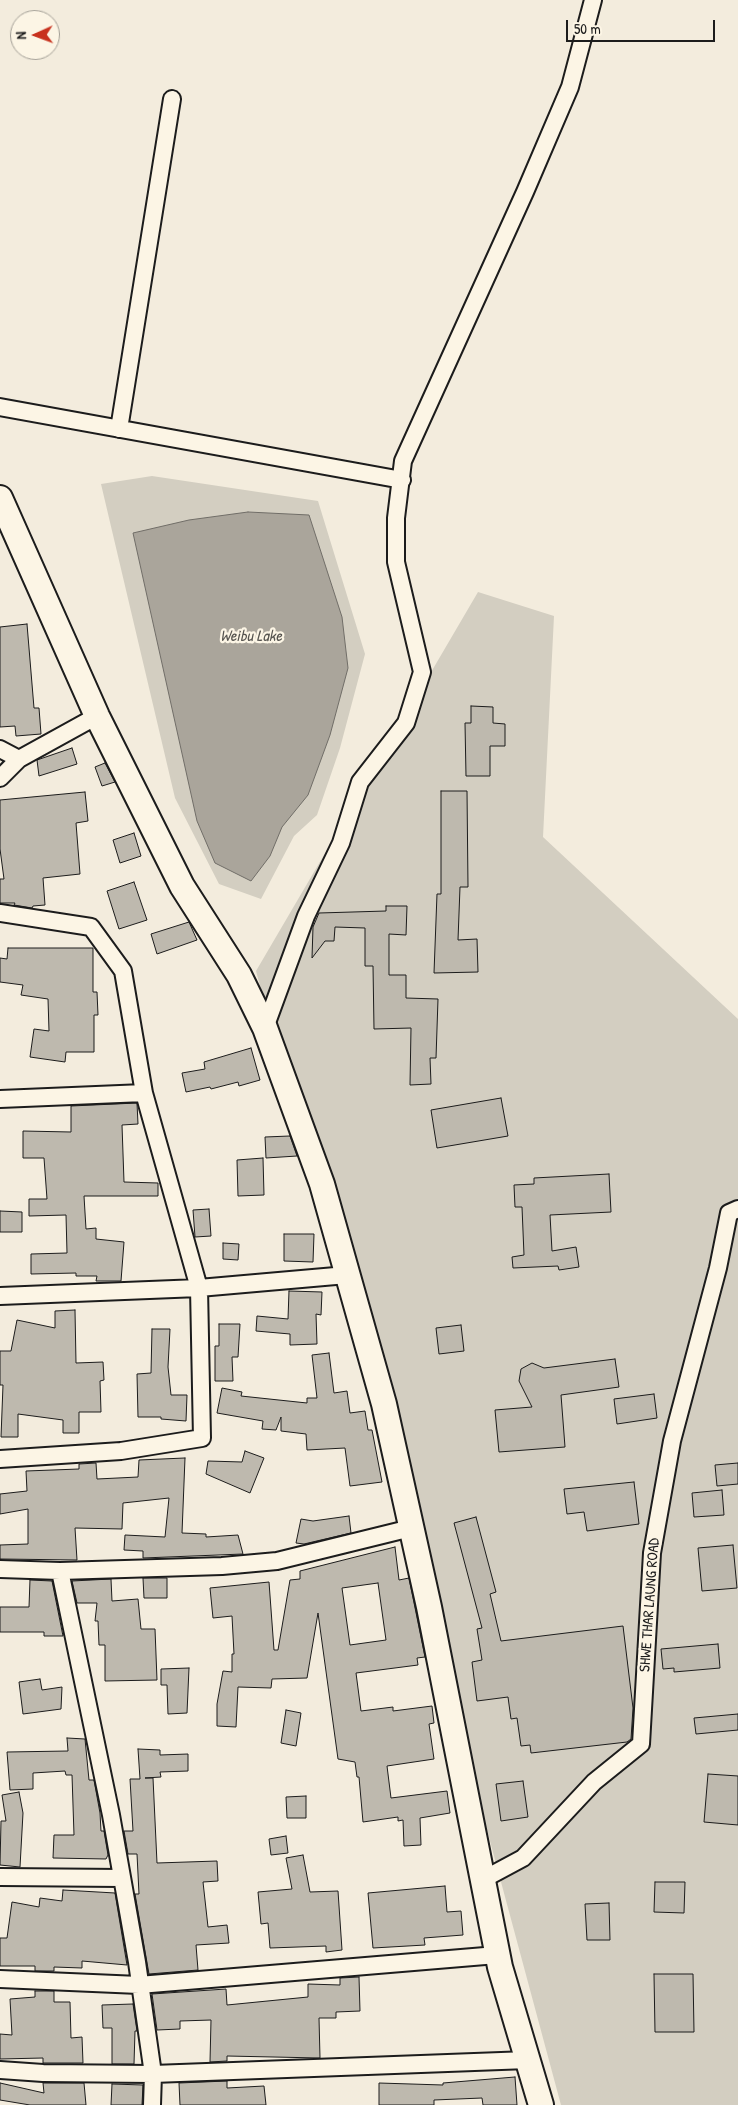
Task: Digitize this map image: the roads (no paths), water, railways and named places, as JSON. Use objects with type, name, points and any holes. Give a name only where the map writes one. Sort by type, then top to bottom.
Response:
[{"type":"main road","points":[[0,498],[97,716],[182,886],[239,975],[265,1028],[322,1184],[384,1404],[498,1956],[541,2105]]},
{"type":"street","points":[[265,1028],[306,916],[341,843],[360,782],[406,723],[422,672],[396,562],[396,518],[403,461],[525,192],[570,87],[593,0]]},
{"type":"street","points":[[119,428],[172,99]]},
{"type":"street","points":[[0,407],[402,480]]},
{"type":"street","points":[[0,778],[19,759],[97,716]]},
{"type":"street","points":[[0,748],[19,759]]},
{"type":"street","points":[[0,913],[91,927],[123,971],[144,1093],[199,1288],[202,1438],[121,1451],[0,1459]]},
{"type":"street","points":[[0,1099],[144,1093]]},
{"type":"street","name":"SHWE THAR LAUNG ROAD","points":[[482,1880],[523,1858],[594,1782],[641,1744],[652,1553],[670,1450],[718,1268],[729,1213],[738,1209]]},
{"type":"street","points":[[0,1296],[199,1288],[348,1275]]},
{"type":"street","points":[[0,1569],[60,1571],[222,1566],[277,1561],[411,1528]]},
{"type":"street","points":[[60,1571],[111,1814],[137,1962],[138,1985],[153,2074],[152,2105]]},
{"type":"street","points":[[0,1877],[122,1878]]},
{"type":"street","points":[[0,1979],[138,1985],[498,1956]]},
{"type":"street","points":[[0,2070],[43,2073],[153,2074],[528,2060]]},
{"type":"water","name":"Weibu Lake","points":[[248,512],[309,515],[342,617],[348,668],[330,735],[308,795],[282,827],[270,856],[251,881],[215,863],[197,821],[133,533],[189,520]]}]
